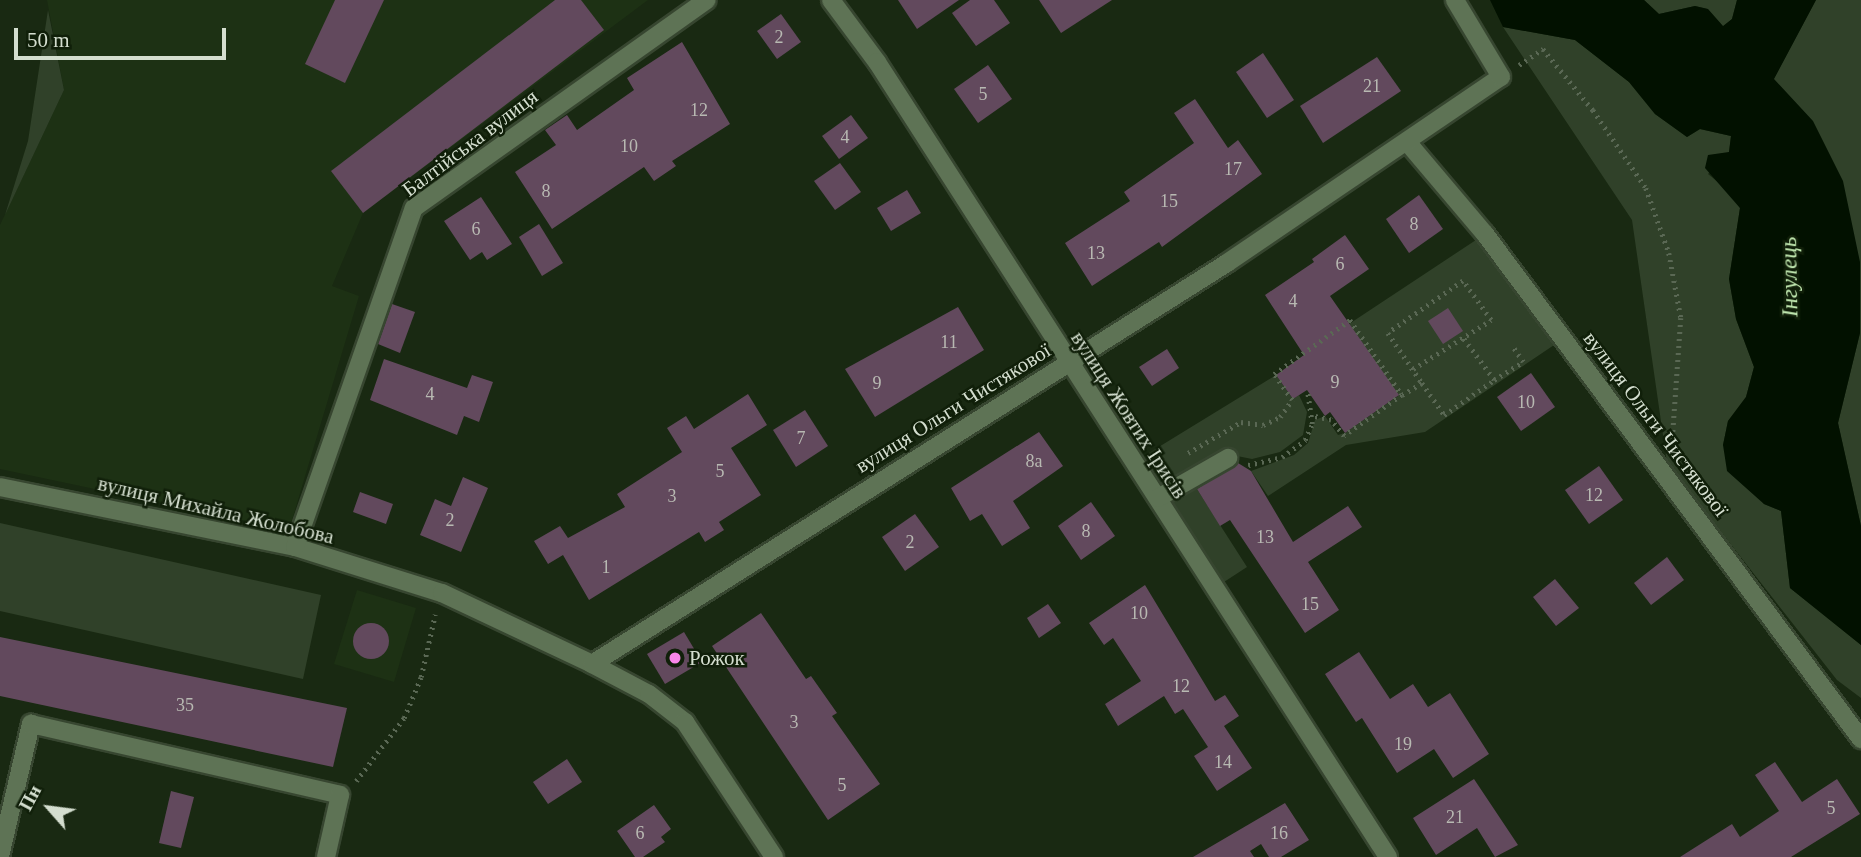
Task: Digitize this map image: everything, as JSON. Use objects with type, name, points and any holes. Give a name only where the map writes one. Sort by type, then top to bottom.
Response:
[{"type":"street","name":"Балтійська вулиця","points":[[295,547],[414,208],[707,0]]},
{"type":"street","name":"вулиця Жовтих Ірисів","points":[[831,0],[877,62],[1067,362],[1158,498],[1388,857]]},
{"type":"street","points":[[1455,0],[1501,77]]},
{"type":"street","name":"вулиця Ольги Чистякової","points":[[592,664],[1408,143],[1501,77]]},
{"type":"street","name":"вулиця Ольги Чистякової","points":[[1408,143],[1485,234],[1670,478],[1861,739]]},
{"type":"street","points":[[1158,498],[1228,458]]},
{"type":"street","name":"вулиця Михайла Жолобова","points":[[0,487],[295,547],[442,593],[592,664],[649,694],[685,722],[774,857]]},
{"type":"street","points":[[0,856],[31,724],[340,795],[326,857]]},
{"type":"path","points":[[1501,77],[1543,49],[1646,188],[1670,253],[1681,318],[1670,478]]},
{"type":"path","points":[[1413,369],[1491,320],[1463,281],[1388,332],[1444,415],[1523,362],[1513,346]]},
{"type":"path","points":[[1197,475],[1187,461],[1190,449],[1241,422],[1262,425],[1280,417],[1292,400],[1274,374],[1350,320],[1402,395]]},
{"type":"path","points":[[1463,338],[1494,380]]},
{"type":"path","points":[[1312,416],[1331,420],[1344,436],[1422,383]]},
{"type":"path","points":[[1228,458],[1245,466],[1282,457],[1305,440],[1312,416],[1307,390]]},
{"type":"path","points":[[340,795],[368,771],[404,718],[421,677],[442,593]]},
{"type":"shaded area","points":[[47,0],[648,0],[363,213],[332,286],[359,296],[289,530],[0,469],[0,225],[64,90]]},
{"type":"shaded area","points":[[1644,0],[1737,0],[1732,19],[1723,27],[1707,9],[1695,6],[1659,14]]},
{"type":"shaded area","points":[[1816,0],[1861,0],[1861,526],[1838,423],[1860,333],[1773,80]]},
{"type":"shaded area","points":[[48,10],[64,90],[5,215],[28,141]]},
{"type":"shaded area","points":[[1503,27],[1575,40],[1629,82],[1655,114],[1687,137],[1700,129],[1731,136],[1729,152],[1708,174],[1728,190],[1740,208],[1729,279],[1736,319],[1754,367],[1746,397],[1728,421],[1723,445],[1764,504],[1781,511],[1790,588],[1861,645],[1861,698],[1837,680],[1667,463],[1632,220]]},
{"type":"shaded area","points":[[1485,234],[1563,339],[1425,432],[1346,445],[1268,496],[1251,471],[1294,455],[1308,443],[1315,420],[1325,416],[1338,435],[1345,433],[1398,396],[1349,324]]},
{"type":"shaded area","points":[[1276,375],[1293,399],[1299,395],[1307,412],[1303,435],[1280,452],[1252,459],[1222,453],[1188,475],[1247,567],[1224,582],[1144,456]]},
{"type":"shaded area","points":[[0,523],[321,595],[303,679],[0,611]]},
{"type":"shaded area","points":[[357,590],[416,608],[394,682],[334,664]]},
{"type":"water","name":"Інгулець","points":[[1490,0],[1644,0],[1659,14],[1695,6],[1708,9],[1723,26],[1732,19],[1737,0],[1816,0],[1774,79],[1813,121],[1843,181],[1860,262],[1860,333],[1838,423],[1861,526],[1861,645],[1790,588],[1781,511],[1764,504],[1727,471],[1723,445],[1728,421],[1746,397],[1754,367],[1736,319],[1729,279],[1740,208],[1705,168],[1708,155],[1729,152],[1731,136],[1700,129],[1687,137],[1655,114],[1629,82],[1575,40],[1503,27]]},
{"type":"building","points":[[335,0],[384,0],[345,83],[305,64]]},
{"type":"building","points":[[555,0],[581,0],[604,30],[363,213],[331,171]]},
{"type":"building","points":[[898,0],[959,0],[917,29]]},
{"type":"building","points":[[970,0],[994,0],[1010,23],[976,46],[952,13]]},
{"type":"building","points":[[1039,0],[1112,0],[1061,33]]},
{"type":"building","points":[[781,14],[801,42],[777,59],[757,31]]},
{"type":"building","points":[[682,42],[730,124],[672,161],[676,166],[654,181],[644,167],[552,229],[515,172],[556,145],[545,130],[567,115],[577,130],[634,90],[627,78]]},
{"type":"building","points":[[1263,53],[1294,100],[1267,118],[1236,72]]},
{"type":"building","points":[[1377,57],[1401,91],[1323,143],[1300,106]]},
{"type":"building","points":[[988,65],[1012,99],[978,123],[954,89]]},
{"type":"building","points":[[1195,99],[1228,148],[1238,140],[1262,174],[1162,247],[1159,242],[1092,286],[1065,243],[1130,201],[1124,192],[1194,143],[1174,113]]},
{"type":"building","points":[[851,115],[868,138],[839,159],[822,136]]},
{"type":"building","points":[[840,163],[861,192],[835,210],[814,181]]},
{"type":"building","points":[[907,190],[921,213],[891,231],[877,208]]},
{"type":"building","points":[[1419,195],[1443,229],[1409,253],[1386,219]]},
{"type":"building","points":[[481,197],[512,244],[487,260],[482,252],[470,260],[444,221]]},
{"type":"building","points":[[539,224],[563,263],[542,276],[519,237]]},
{"type":"building","points":[[1345,235],[1369,269],[1330,296],[1399,395],[1345,433],[1330,412],[1325,416],[1307,390],[1293,399],[1276,375],[1304,355],[1265,295],[1314,262],[1312,259]]},
{"type":"building","points":[[392,304],[415,312],[400,353],[378,344]]},
{"type":"building","points":[[958,307],[984,350],[875,417],[845,369]]},
{"type":"building","points":[[1448,308],[1463,331],[1443,344],[1428,321]]},
{"type":"building","points":[[1167,349],[1179,368],[1152,386],[1139,367]]},
{"type":"building","points":[[384,359],[467,388],[472,375],[493,382],[479,422],[464,416],[457,435],[370,400]]},
{"type":"building","points":[[1531,373],[1555,407],[1521,431],[1497,397]]},
{"type":"building","points":[[748,394],[767,425],[731,448],[761,495],[719,522],[724,530],[705,542],[699,532],[589,600],[563,555],[548,564],[534,541],[560,526],[568,538],[625,507],[617,494],[682,452],[667,428],[686,416],[694,429]]},
{"type":"building","points":[[805,410],[828,446],[796,467],[773,430]]},
{"type":"building","points":[[1039,432],[1063,466],[1013,501],[1030,528],[1002,546],[982,514],[970,521],[951,488]]},
{"type":"building","points":[[1238,463],[1251,471],[1293,542],[1348,506],[1362,527],[1308,562],[1339,610],[1305,633],[1230,520],[1220,526],[1197,489]]},
{"type":"building","points":[[1599,466],[1623,500],[1589,524],[1565,490]]},
{"type":"building","points":[[463,477],[488,488],[461,552],[420,535],[435,499],[451,506]]},
{"type":"building","points":[[360,492],[393,504],[386,524],[353,512]]},
{"type":"building","points":[[1091,502],[1115,536],[1081,560],[1058,526]]},
{"type":"building","points":[[915,514],[939,547],[905,571],[882,537]]},
{"type":"building","points":[[1667,557],[1684,580],[1651,605],[1634,583]]},
{"type":"building","points":[[1555,579],[1579,608],[1556,626],[1533,597]]},
{"type":"building","points":[[1145,585],[1215,701],[1225,695],[1239,716],[1224,726],[1252,768],[1217,791],[1194,756],[1208,747],[1183,709],[1175,714],[1164,696],[1118,726],[1105,704],[1141,681],[1113,638],[1104,645],[1089,623]]},
{"type":"building","points":[[1048,604],[1061,623],[1039,638],[1027,618]]},
{"type":"building","points":[[761,613],[806,679],[811,676],[837,713],[832,716],[880,784],[828,820],[712,646]]},
{"type":"building","points":[[371,623],[383,629],[389,641],[383,653],[371,659],[359,653],[353,641],[359,629]]},
{"type":"building","name":"Рожок","points":[[684,632],[702,662],[665,684],[647,654]]},
{"type":"building","points":[[0,637],[347,708],[333,767],[0,696]]},
{"type":"building","points":[[1359,652],[1390,699],[1413,684],[1428,707],[1450,693],[1489,754],[1453,778],[1434,749],[1397,773],[1362,718],[1356,722],[1325,674]]},
{"type":"building","points":[[567,759],[582,782],[548,804],[533,782]]},
{"type":"building","points":[[1775,762],[1802,802],[1837,779],[1860,814],[1791,857],[1680,857],[1732,824],[1740,837],[1779,811],[1755,775]]},
{"type":"building","points":[[1474,779],[1518,845],[1495,857],[1477,828],[1436,855],[1413,818]]},
{"type":"building","points":[[171,791],[194,797],[181,848],[159,843]]},
{"type":"building","points":[[1285,803],[1309,840],[1281,857],[1269,857],[1261,844],[1250,851],[1254,857],[1193,857]]},
{"type":"building","points":[[654,805],[671,829],[661,837],[665,842],[643,857],[635,857],[617,831]]},
{"type":"place","name":"Рожок","points":[[675,658]]}]
